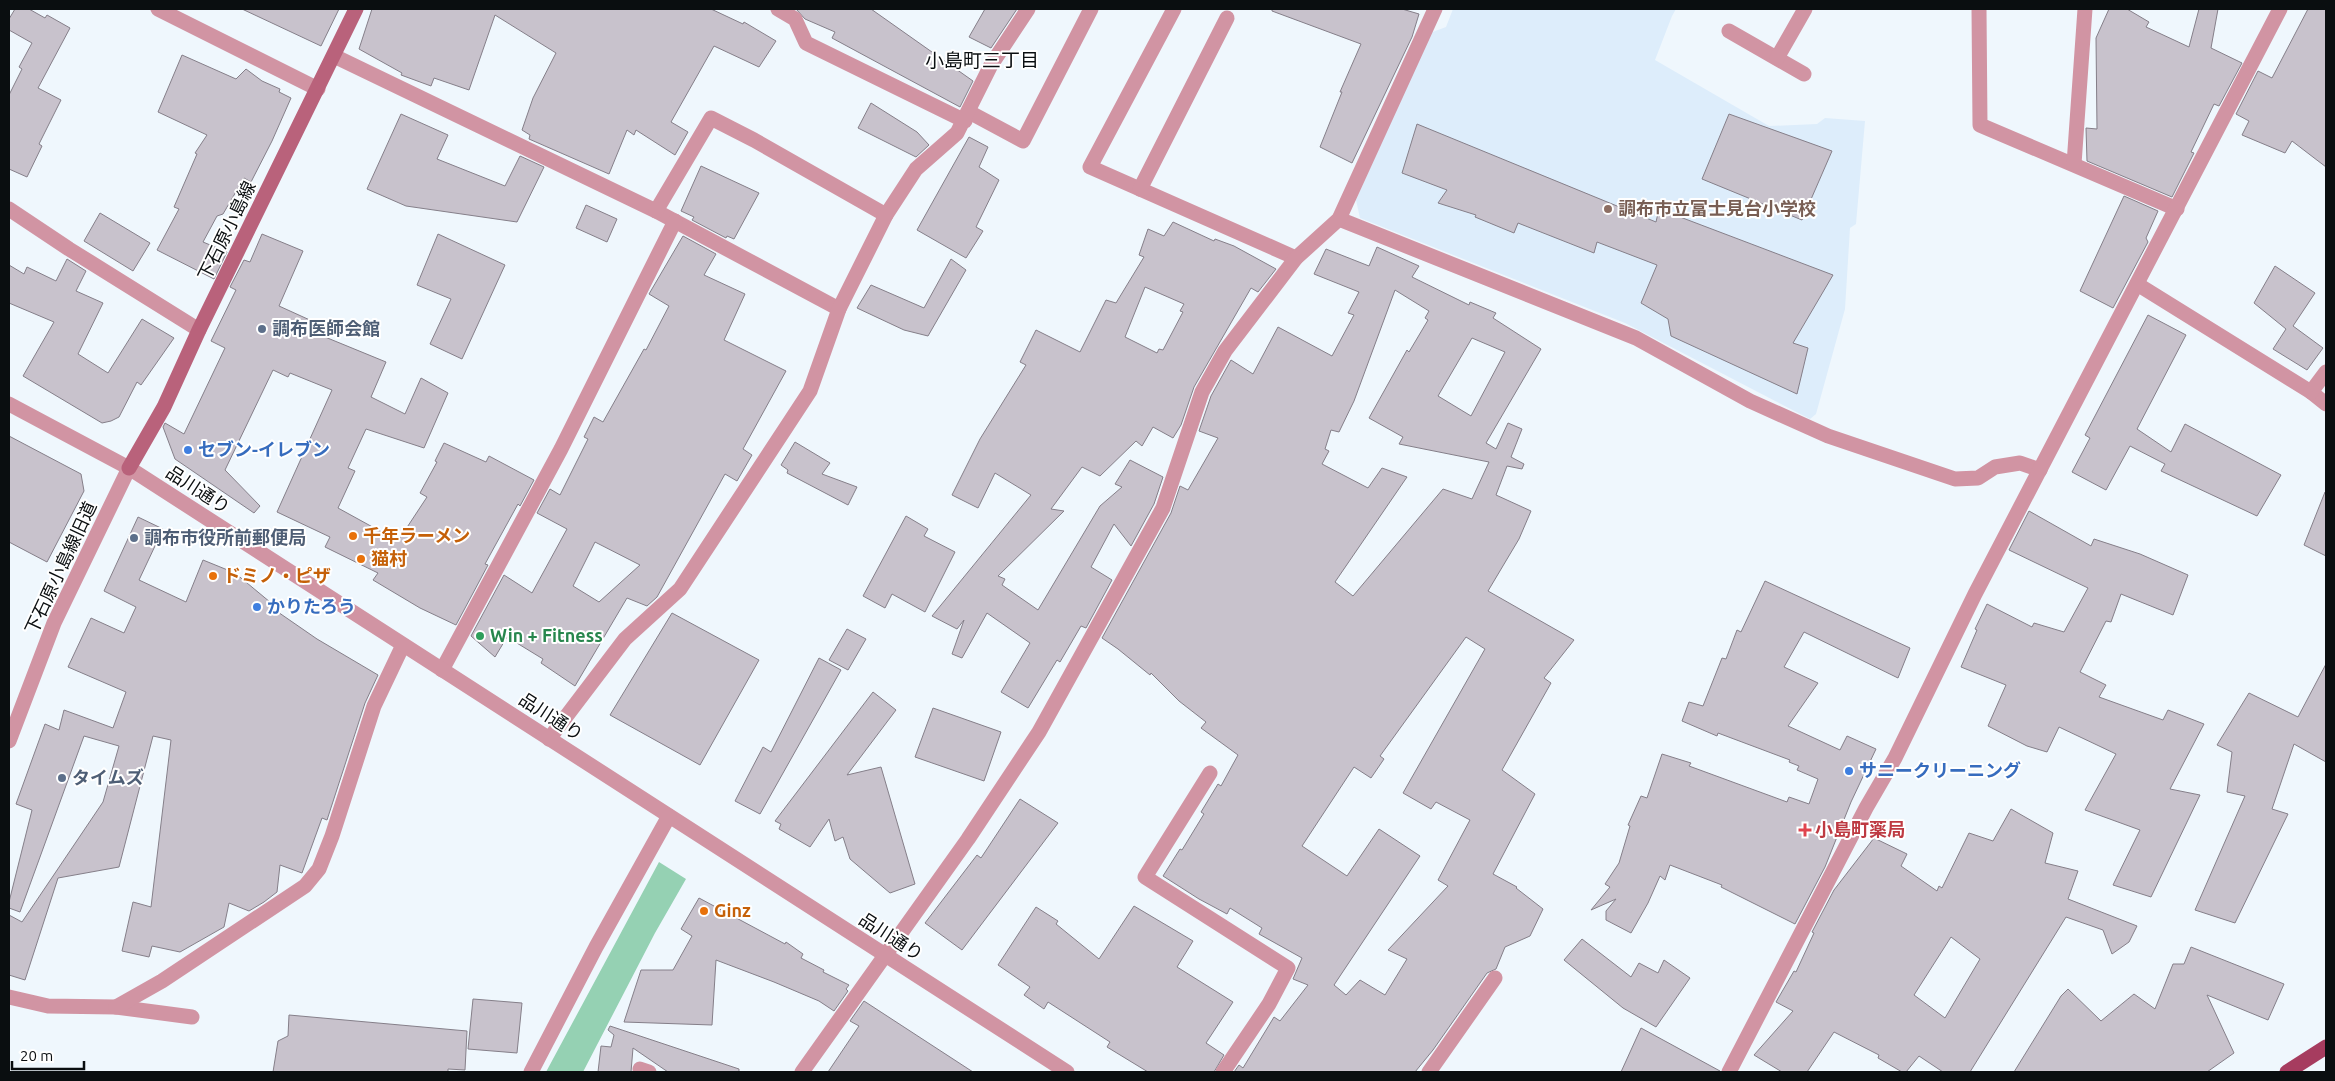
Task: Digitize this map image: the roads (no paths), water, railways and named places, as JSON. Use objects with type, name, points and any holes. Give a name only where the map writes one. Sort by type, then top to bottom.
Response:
[{"type":"main road","name":"下石原小島線","points":[[129,468],[164,407],[199,330],[356,9]]},
{"type":"main road","points":[[2287,1072],[2326,1047]]},
{"type":"street","points":[[159,9],[318,89]]},
{"type":"street","points":[[778,9],[798,14],[806,43],[1023,141],[1091,9]]},
{"type":"street","points":[[549,739],[625,638],[680,588],[810,391],[839,309],[886,215],[916,169],[958,133],[991,65],[1028,9]]},
{"type":"street","points":[[1174,9],[1090,167],[1296,258]]},
{"type":"street","points":[[802,1072],[968,839],[1039,732],[1163,508],[1202,392],[1225,351],[1296,258],[1339,220],[1435,9]]},
{"type":"street","points":[[1777,58],[1804,9]]},
{"type":"street","points":[[1979,9],[1980,125],[2177,209]]},
{"type":"street","points":[[2074,164],[2085,9]]},
{"type":"street","points":[[1729,1072],[1866,808],[1895,758],[1975,594],[2280,9]]},
{"type":"street","points":[[1140,189],[1227,18]]},
{"type":"street","points":[[1729,31],[1804,74]]},
{"type":"street","points":[[334,56],[656,211],[839,309]]},
{"type":"street","points":[[656,211],[711,118],[754,140],[886,215]]},
{"type":"street","points":[[9,209],[68,249],[199,330]]},
{"type":"street","points":[[1339,220],[1636,338],[1750,401],[1828,436],[1955,478],[1978,478],[1995,467],[2020,463],[2040,470]]},
{"type":"street","points":[[442,670],[561,449],[675,222]]},
{"type":"street","points":[[2136,284],[2311,392],[2326,404]]},
{"type":"street","points":[[2311,392],[2326,372]]},
{"type":"street","name":"品川通り","points":[[9,404],[129,468],[1066,1072]]},
{"type":"street","name":"下石原小島線旧道","points":[[9,741],[54,624],[129,468]]},
{"type":"street","points":[[116,1007],[162,981],[305,886],[318,869],[332,836],[374,706],[403,644]]},
{"type":"street","points":[[1210,773],[1145,878],[1288,968],[1269,1004],[1223,1072]]},
{"type":"street","points":[[532,1072],[606,930],[669,816]]},
{"type":"street","points":[[1429,1072],[1494,978]]},
{"type":"street","points":[[9,997],[48,1006],[116,1007],[192,1017]]},
{"type":"place","name":"調布市立富士見台小学校","points":[[1608,209]]},
{"type":"place","name":"調布医師会館","points":[[262,329]]},
{"type":"place","name":"セブン-イレブン","points":[[188,450]]},
{"type":"place","name":"千年ラーメン","points":[[353,536]]},
{"type":"place","name":"調布市役所前郵便局","points":[[134,538]]},
{"type":"place","name":"猫村","points":[[361,559]]},
{"type":"place","name":"ドミノ・ピザ","points":[[213,576]]},
{"type":"place","name":"かりたろう","points":[[257,607]]},
{"type":"place","name":"Win + Fitness","points":[[480,636]]},
{"type":"place","name":"サニークリーニング","points":[[1849,771]]},
{"type":"place","name":"タイムズ","points":[[62,778]]},
{"type":"place","name":"小島町薬局","points":[[1805,830]]},
{"type":"place","name":"Ginz","points":[[704,911]]},
{"type":"district","name":"小島町三丁目","points":[[982,60]]}]
